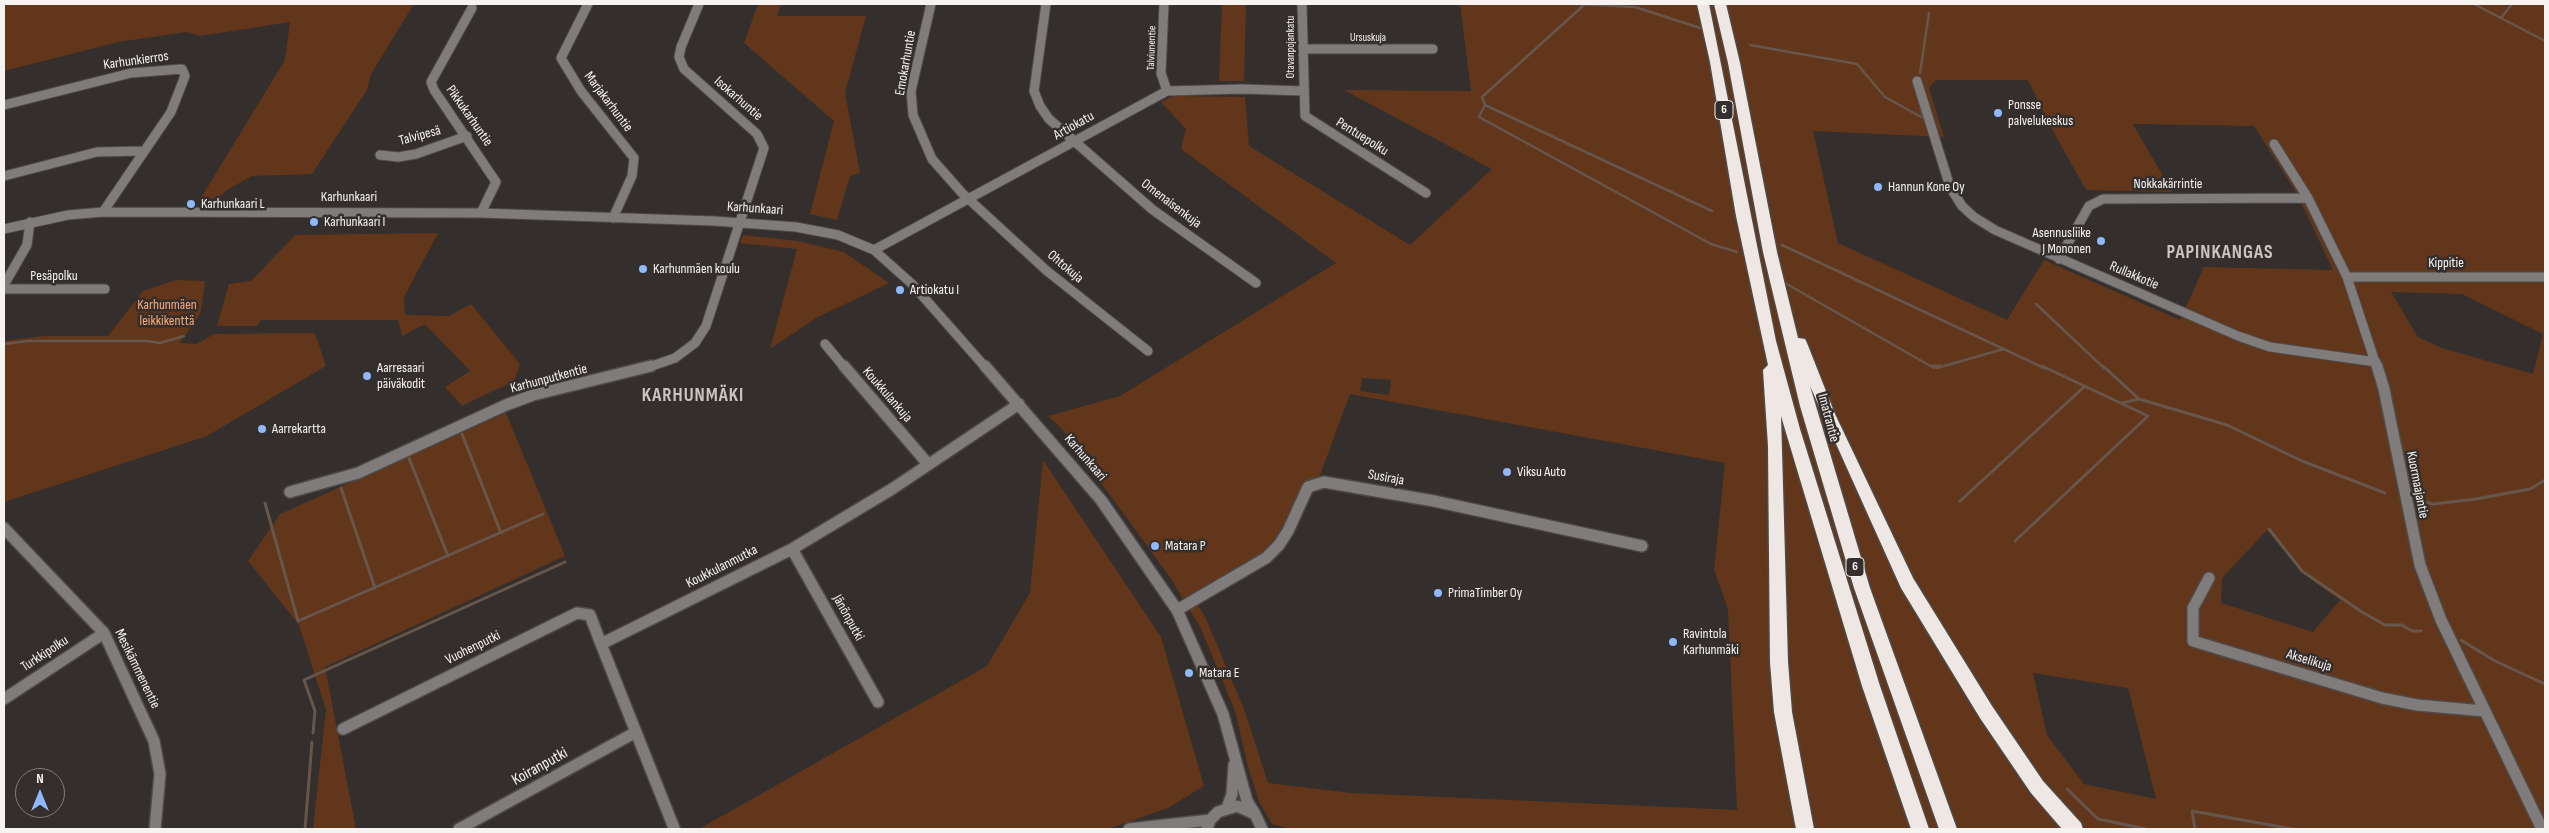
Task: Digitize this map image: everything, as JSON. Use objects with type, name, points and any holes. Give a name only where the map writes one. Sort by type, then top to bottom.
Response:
[{"type":"highway","name":"6","points":[[1703,4],[1716,62],[1743,216],[1769,341],[1792,429],[1836,575],[1920,829]]},
{"type":"highway","name":"Imatrantie","points":[[1720,4],[1781,298],[1807,406],[1830,486],[1874,623],[1948,829]]},
{"type":"highway","points":[[1781,298],[1828,414],[1907,583],[1986,712],[2036,787],[2074,829]]},
{"type":"highway","points":[[1769,341],[1776,446],[1779,662],[1783,712],[1805,829]]},
{"type":"street","name":"Marjakarhuntie","points":[[588,4],[561,58],[581,92],[634,158],[632,176],[613,218]]},
{"type":"street","name":"Isokarhuntie","points":[[699,4],[681,47],[679,57],[684,69],[757,134],[764,148],[741,223]]},
{"type":"street","name":"Emokarhuntie","points":[[931,4],[912,91],[913,114],[932,159],[949,180],[968,198]]},
{"type":"street","name":"Omenaisenkuja","points":[[1046,4],[1039,42],[1034,91],[1040,106],[1049,119],[1153,210],[1256,283]]},
{"type":"street","name":"Talviunentie","points":[[1164,4],[1161,73],[1167,91]]},
{"type":"street","name":"Otavanpojankatu","points":[[1302,4],[1304,91]]},
{"type":"street","name":"Pikkukarhuntie","points":[[472,8],[431,82],[434,90],[467,136],[496,182],[481,213]]},
{"type":"street","name":"Ursuskuja","points":[[1303,49],[1433,49]]},
{"type":"street","name":"Karhunkierros","points":[[4,106],[122,75],[160,69],[182,69],[185,76],[171,112],[143,151],[104,212]]},
{"type":"street","name":"Rullakkotie","points":[[1917,81],[1950,187],[1962,206],[1995,230],[2238,336],[2270,347],[2376,362]]},
{"type":"street","name":"Artiokatu","points":[[874,250],[1167,91],[1242,89],[1304,91]]},
{"type":"street","name":"Pentuepolku","points":[[1304,91],[1305,116],[1310,121],[1426,194]]},
{"type":"street","name":"Talvipesä","points":[[380,155],[398,157],[416,154],[467,136]]},
{"type":"street","name":"Kuormaajantie","points":[[2274,144],[2308,198],[2347,277],[2376,362],[2420,565],[2441,620],[2542,829]]},
{"type":"street","points":[[4,176],[97,152],[143,151]]},
{"type":"street","name":"Ohtokuja","points":[[968,198],[1047,271],[1148,351]]},
{"type":"street","name":"Nokkakärrintie","points":[[2059,258],[2090,206],[2103,199],[2308,198]]},
{"type":"street","name":"Karhunkaari","points":[[4,229],[30,222],[104,212],[481,213],[741,223],[796,227],[838,235],[874,250],[917,290],[1019,404],[1101,500],[1177,610],[1205,668],[1223,714],[1247,800],[1263,829]]},
{"type":"street","points":[[4,285],[28,245],[30,222]]},
{"type":"street","name":"Karhunputkentie","points":[[290,492],[358,473],[524,398],[656,365],[675,358],[695,343],[706,326],[741,223]]},
{"type":"street","name":"Kippitie","points":[[2347,277],[2545,277]]},
{"type":"street","name":"Pesäpolku","points":[[4,290],[105,289]]},
{"type":"street","name":"Koukkulankuja","points":[[825,344],[928,464]]},
{"type":"street","name":"Koukkulanmutka","points":[[601,644],[792,549],[892,489],[1019,404]]},
{"type":"street","name":"Susiraja","points":[[1177,610],[1266,558],[1284,538],[1308,487],[1324,482],[1434,501],[1642,546]]},
{"type":"street","name":"Mesikämmenentie","points":[[4,528],[104,633],[154,741],[160,774],[155,829]]},
{"type":"street","name":"Jänönputki","points":[[792,549],[878,702]]},
{"type":"street","name":"Akselikuja","points":[[2209,578],[2193,608],[2193,641],[2382,698],[2417,705],[2484,710]]},
{"type":"street","name":"Vuohenputki","points":[[343,729],[576,613],[590,615],[601,644]]},
{"type":"street","name":"Turkkipolku","points":[[4,699],[104,633]]},
{"type":"street","points":[[601,644],[674,828]]},
{"type":"street","name":"Koiranputki","points":[[459,829],[636,732]]},
{"type":"street","name":"Karhunkaari","points":[[1227,808],[1232,788],[1235,754]]},
{"type":"street","points":[[1129,829],[1208,825],[1227,808],[1237,806],[1255,814]]},
{"type":"green space","points":[[4,4],[414,4],[371,74],[367,90],[312,174],[252,176],[227,190],[214,201],[199,201],[285,60],[290,22],[200,36],[187,32],[118,42],[4,71]]},
{"type":"green space","points":[[758,4],[781,4],[777,16],[866,16],[845,93],[860,173],[850,176],[837,220],[810,214],[834,121],[744,43]]},
{"type":"green space","points":[[1222,4],[1246,4],[1244,81],[1219,81]]},
{"type":"green space","points":[[1460,4],[2545,4],[2545,829],[1290,829],[1272,824],[1260,804],[1248,767],[1235,711],[1201,629],[1171,579],[1061,428],[1048,416],[1120,396],[1336,263],[1181,149],[1186,129],[1161,102],[1174,96],[1245,97],[1249,146],[1410,245],[1492,169],[1344,90],[1471,91]],"holes":[[[1936,80],[2028,80],[2048,122],[2086,190],[2172,192],[2133,124],[2254,126],[2297,194],[2333,270],[2204,267],[2180,320],[2044,260],[2007,320],[1838,243],[1813,131],[1944,137],[1929,88]],[[2391,292],[2462,294],[2543,334],[2533,374],[2442,348],[2418,337]],[[1362,378],[1391,380],[1389,395],[1360,391]],[[1350,394],[1725,463],[1714,570],[1728,609],[1737,810],[1351,793],[1268,783],[1244,709],[1206,619],[1193,597],[1260,558],[1284,532],[1304,485],[1320,475]],[[2267,530],[2305,575],[2340,600],[2313,632],[2221,603],[2222,578]],[[2033,673],[2128,688],[2156,799],[2084,784],[2047,735]]]},
{"type":"green space","points":[[438,233],[404,297],[405,315],[449,316],[471,304],[520,364],[514,381],[462,406],[445,387],[470,371],[425,324],[402,336],[398,320],[261,320],[257,326],[217,326],[229,284],[251,281],[295,235]]},
{"type":"green space","points":[[743,235],[798,241],[844,252],[889,283],[816,318],[770,349],[797,249],[740,243]]},
{"type":"green space","name":"Karhunmäen leikkikenttä","points":[[176,280],[205,281],[201,311],[196,321],[179,343],[197,344],[214,334],[315,333],[326,366],[207,436],[4,502],[4,341],[43,336],[108,336],[143,291]]},
{"type":"green space","points":[[506,413],[565,556],[325,667],[356,829],[313,829],[326,710],[299,625],[248,561],[280,514]]},
{"type":"green space","points":[[1043,460],[1161,637],[1204,786],[1168,808],[1108,829],[699,829],[987,666],[1030,593]]},
{"type":"waterway","points":[[1574,4],[1635,7],[1700,28]]},
{"type":"waterway","points":[[2474,4],[2545,41]]},
{"type":"waterway","points":[[2501,18],[2512,4]]},
{"type":"waterway","points":[[1485,105],[1482,97],[1584,5]]},
{"type":"waterway","points":[[1920,73],[1929,13]]},
{"type":"waterway","points":[[1750,45],[1857,64],[1885,97],[1923,118],[1920,104]]},
{"type":"waterway","points":[[1485,105],[1712,211]]},
{"type":"waterway","points":[[1485,105],[1479,117],[1711,244],[1737,252]]},
{"type":"waterway","points":[[1782,245],[2004,349]]},
{"type":"waterway","points":[[1785,283],[1934,368]]},
{"type":"waterway","points":[[2036,304],[2104,368]]},
{"type":"waterway","points":[[4,344],[28,341],[148,341],[160,343],[184,336]]},
{"type":"waterway","points":[[1937,368],[2004,349]]},
{"type":"waterway","points":[[2004,349],[2044,368]]},
{"type":"waterway","points":[[1932,366],[1941,366]]},
{"type":"waterway","points":[[2042,366],[2085,386]]},
{"type":"waterway","points":[[2103,366],[2139,399]]},
{"type":"waterway","points":[[1960,501],[2085,386]]},
{"type":"waterway","points":[[2015,541],[2148,416],[2085,386]]},
{"type":"waterway","points":[[2122,403],[2139,399]]},
{"type":"waterway","points":[[2139,399],[2227,425],[2302,461],[2385,493]]},
{"type":"waterway","points":[[462,434],[501,532]]},
{"type":"waterway","points":[[409,458],[448,556]]},
{"type":"waterway","points":[[2416,500],[2433,504],[2476,499],[2530,489],[2545,480]]},
{"type":"waterway","points":[[341,488],[375,587]]},
{"type":"waterway","points":[[265,503],[298,621],[375,587]]},
{"type":"waterway","points":[[501,532],[543,514]]},
{"type":"waterway","points":[[2269,529],[2302,571],[2362,612],[2385,625],[2402,625],[2412,631],[2421,631]]},
{"type":"waterway","points":[[448,556],[501,532]]},
{"type":"waterway","points":[[375,587],[448,556]]},
{"type":"waterway","points":[[313,733],[315,711],[304,680],[565,562]]},
{"type":"waterway","points":[[2461,640],[2495,661],[2545,684]]},
{"type":"waterway","points":[[305,829],[312,742]]},
{"type":"waterway","points":[[2067,789],[2098,819],[2146,829]]},
{"type":"waterway","points":[[2195,829],[2192,811],[2293,829]]},
{"type":"place","name":"Ponsse palvelukeskus","points":[[1998,113]]},
{"type":"place","name":"Hannun Kone Oy","points":[[1878,187]]},
{"type":"place","name":"Karhunkaari L","points":[[191,204]]},
{"type":"place","name":"Karhunkaari I","points":[[314,222]]},
{"type":"place","name":"Asennusliike J Mononen","points":[[2101,241]]},
{"type":"place","name":"Karhunmäen koulu","points":[[643,269]]},
{"type":"place","name":"Artiokatu I","points":[[900,290]]},
{"type":"place","name":"Aarresaari päiväkodit","points":[[367,376]]},
{"type":"place","name":"Aarrekartta","points":[[262,429]]},
{"type":"place","name":"Viksu Auto","points":[[1507,472]]},
{"type":"place","name":"Matara P","points":[[1155,546]]},
{"type":"place","name":"PrimaTimber Oy","points":[[1438,593]]},
{"type":"place","name":"Ravintola Karhunmäki","points":[[1673,642]]},
{"type":"place","name":"Matara E","points":[[1189,673]]},
{"type":"district","name":"PAPINKANGAS","points":[[2220,253]]},
{"type":"district","name":"KARHUNMÄKI","points":[[693,396]]}]
